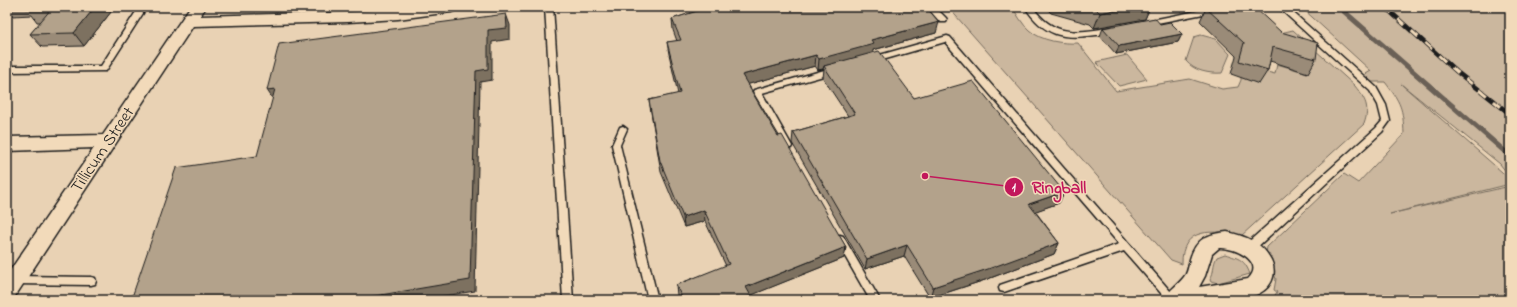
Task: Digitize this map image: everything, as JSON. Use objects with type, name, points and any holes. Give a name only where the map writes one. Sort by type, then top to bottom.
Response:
[{"type":"street","name":"Tillicum Street","points":[[11,286],[198,7]]},
{"type":"street","points":[[189,21],[348,18],[400,11],[451,7]]},
{"type":"street","points":[[7,144],[108,141]]},
{"type":"street","points":[[1174,300],[1193,280],[1205,248],[1221,239],[1230,240],[1249,248],[1257,254],[1265,270],[1265,277],[1261,283],[1254,287],[1178,300]]},
{"type":"lane","points":[[7,69],[103,69],[143,7]]},
{"type":"lane","points":[[549,7],[568,300]]},
{"type":"lane","points":[[931,7],[943,20]]},
{"type":"lane","points":[[1029,7],[1043,25],[1054,31],[1081,35],[1118,29]]},
{"type":"lane","points":[[1140,24],[1229,7]]},
{"type":"lane","points":[[1249,248],[1379,130],[1386,121],[1382,105],[1373,89],[1282,7]]},
{"type":"lane","points":[[863,62],[947,39],[1174,300]]},
{"type":"lane","points":[[792,154],[757,92],[840,69]]},
{"type":"lane","points":[[623,129],[616,144],[653,300]]},
{"type":"lane","points":[[836,230],[875,300]]},
{"type":"lane","points":[[1004,288],[1126,246]]},
{"type":"lane","points":[[11,286],[91,281]]},
{"type":"shaded area","points":[[948,7],[1012,7],[1024,25],[1034,34],[1052,41],[1078,43],[1116,91],[1190,79],[1222,89],[1238,87],[1241,77],[1263,71],[1275,74],[1277,64],[1307,73],[1264,37],[1293,30],[1355,86],[1362,95],[1366,104],[1366,118],[1364,124],[1241,236],[1220,232],[1210,232],[1193,237],[1187,243],[1183,252],[1182,264],[1171,260]]},
{"type":"shaded area","points":[[1301,7],[1510,7],[1510,177],[1500,164],[1401,84],[1510,179],[1510,184],[1390,214],[1510,186],[1510,300],[1272,300],[1277,292],[1274,290],[1276,279],[1266,253],[1267,247],[1344,174],[1358,183],[1404,134],[1403,118],[1400,106],[1395,95],[1385,82],[1370,82],[1364,75],[1371,71]]},
{"type":"shaded area","points":[[1201,35],[1216,39],[1230,54],[1222,73],[1202,71],[1193,67],[1186,61],[1194,37]]},
{"type":"shaded area","points":[[1127,55],[1147,79],[1119,86],[1096,62]]},
{"type":"shaded area","points":[[1225,254],[1241,260],[1246,265],[1250,274],[1218,283],[1211,281],[1210,279],[1214,263],[1217,257]]},
{"type":"building","points":[[28,7],[95,7],[74,33],[30,34],[52,8],[26,9]]},
{"type":"building","points":[[699,7],[926,7],[939,22],[871,40],[874,44],[819,59],[816,55],[742,75],[778,136],[782,135],[846,247],[746,287],[751,296],[739,300],[683,300],[676,285],[729,264],[704,210],[683,217],[660,161],[649,100],[680,93],[667,42],[681,40],[672,19],[700,10]]},
{"type":"building","points":[[1089,7],[1130,7],[1100,13],[1096,9]]},
{"type":"building","points":[[1254,7],[1281,32],[1318,43],[1316,59],[1273,47],[1268,70],[1239,61],[1244,43],[1206,8]]},
{"type":"building","points":[[506,14],[507,28],[488,30],[488,69],[476,71],[470,280],[351,300],[131,300],[176,168],[257,156],[275,89],[267,90],[279,44]]},
{"type":"building","points":[[1155,18],[1160,24],[1170,22],[1182,34],[1119,46],[1103,28]]},
{"type":"building","points":[[879,51],[914,98],[973,81],[1064,192],[1029,204],[1059,243],[933,287],[907,245],[867,259],[793,132],[855,114],[824,66]]},
{"type":"waterway","points":[[1339,7],[1510,156]]},
{"type":"railway","points":[[1385,7],[1457,72],[1510,114]]},
{"type":"place","name":"Ringball","points":[[925,176]]}]
